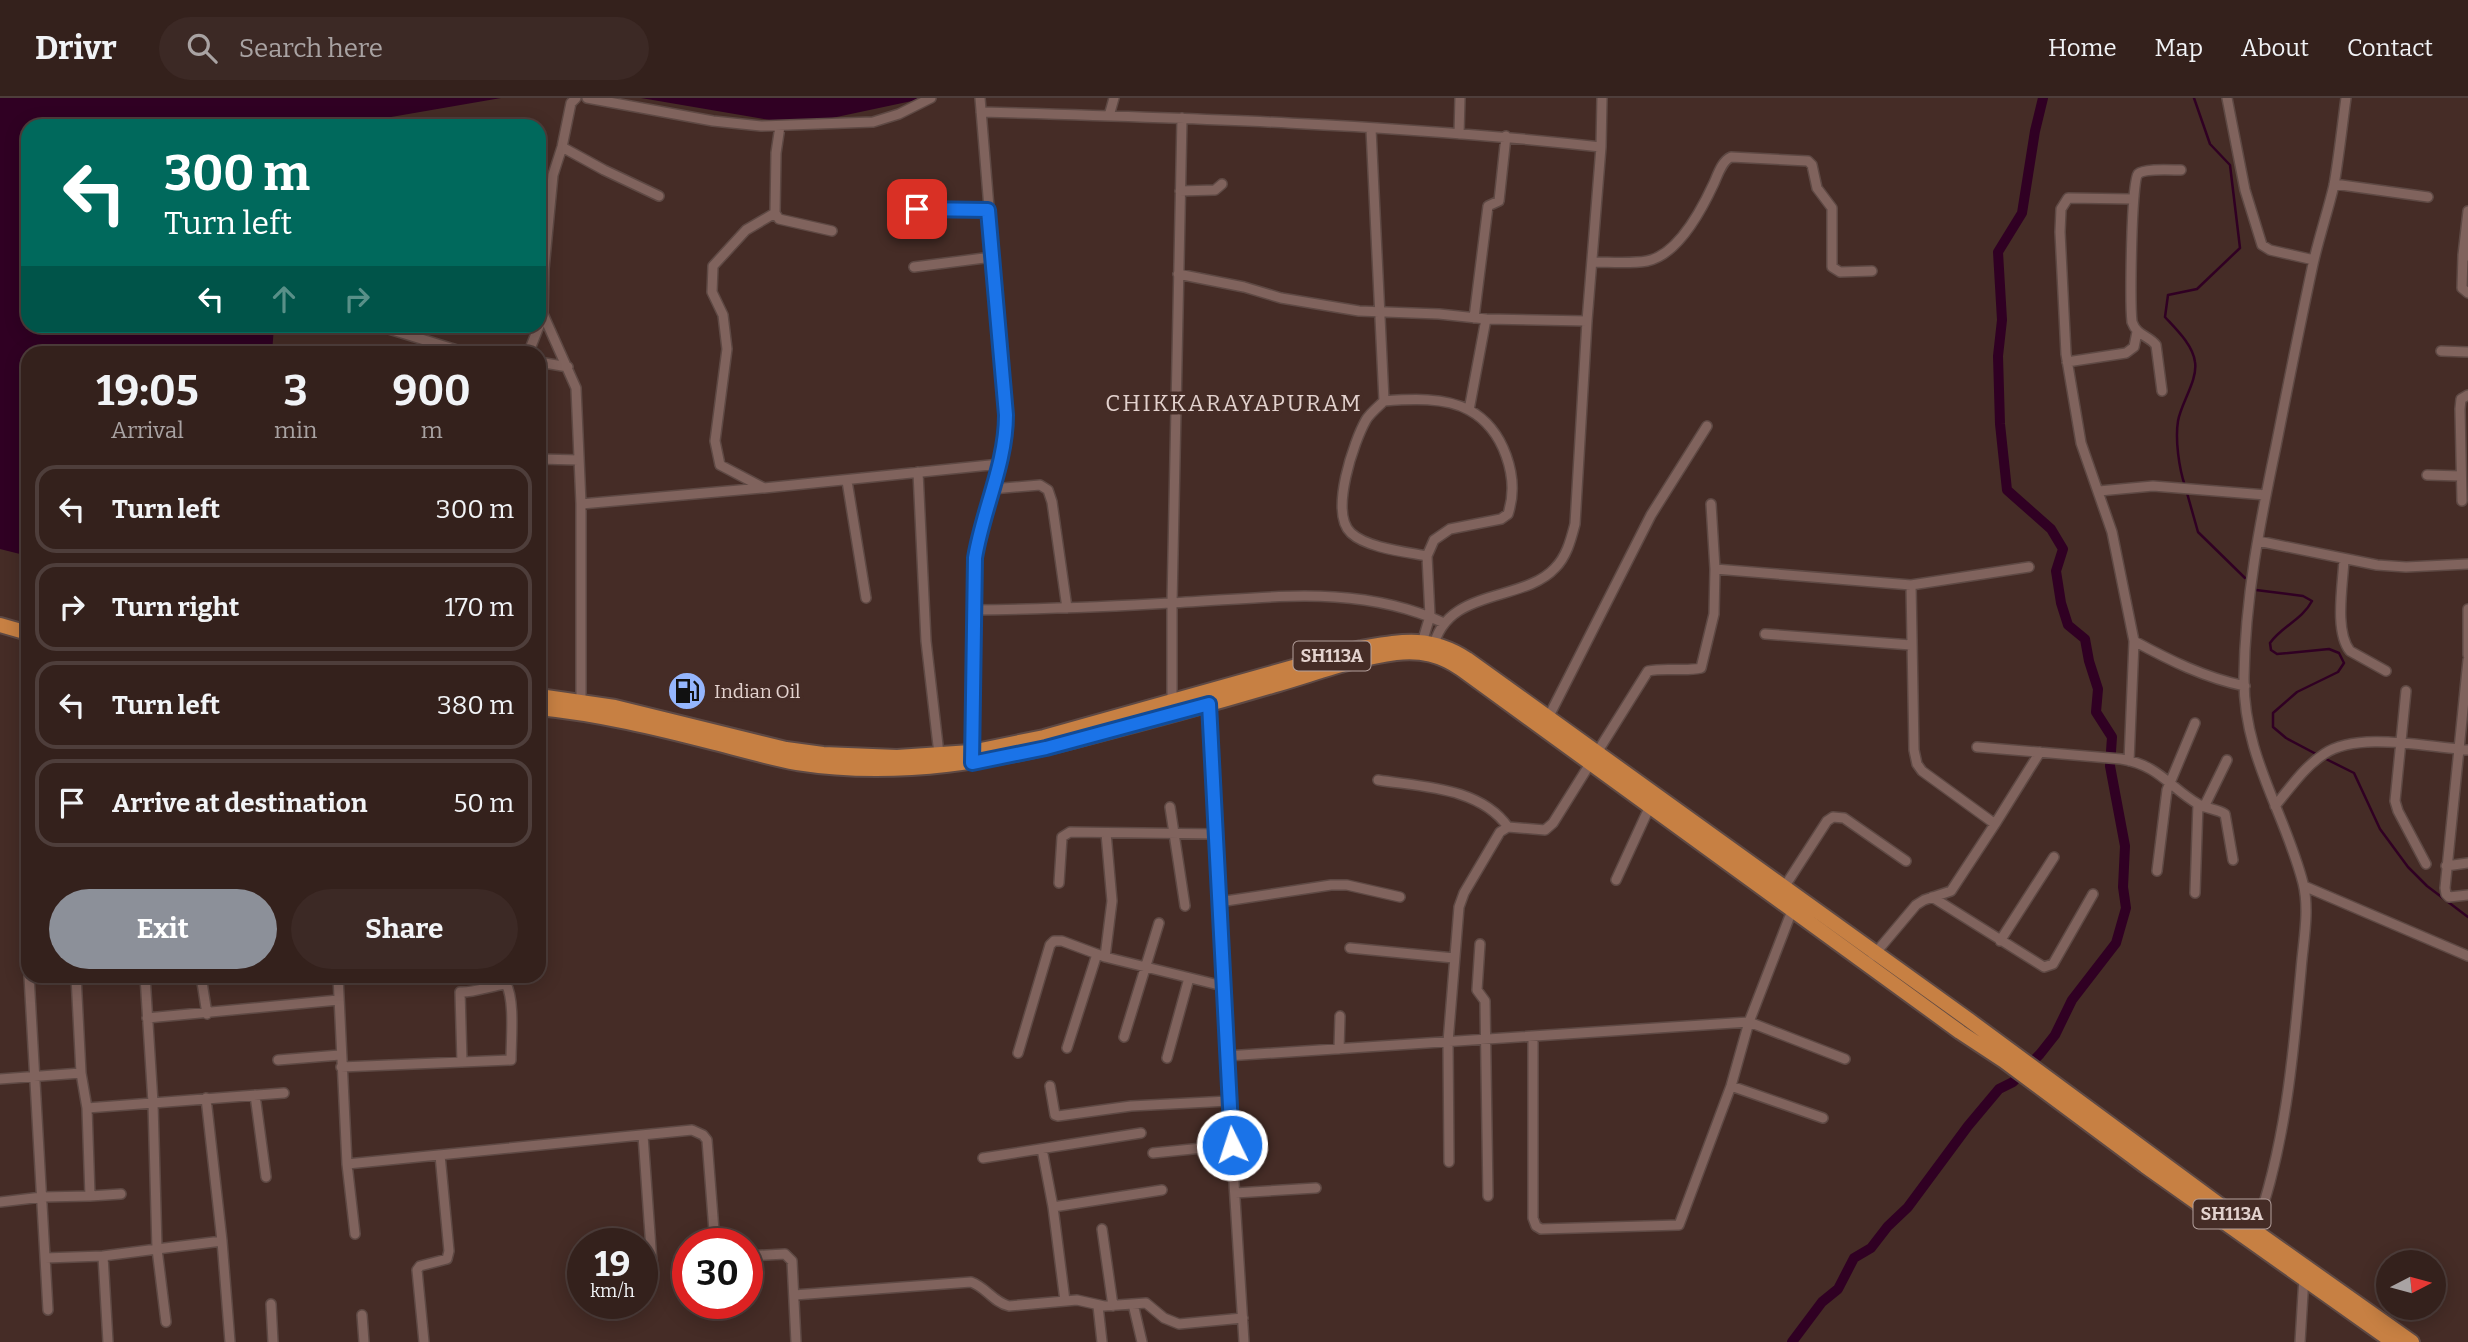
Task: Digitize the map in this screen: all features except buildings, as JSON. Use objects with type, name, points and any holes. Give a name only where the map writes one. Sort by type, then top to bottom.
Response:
[{"type":"main road","points":[[0,625],[21,631]]},
{"type":"main road","name":"SH113A","points":[[546,708],[581,707],[667,719],[786,749],[811,752],[863,757],[939,754],[972,758],[1046,748],[1361,648],[1397,641],[1427,648],[1451,649],[1545,723],[1783,889],[1796,905]]},
{"type":"main road","name":"SH113A","points":[[546,698],[798,763],[863,768],[932,767],[1172,700],[1208,697]]},
{"type":"main road","name":"SH113A","points":[[1594,757],[1650,806],[1871,958],[2253,1237],[2412,1342]]},
{"type":"main road","name":"SH113A","points":[[2306,1273],[2393,1342]]},
{"type":"street","points":[[546,249],[553,175],[571,103],[576,98]]},
{"type":"street","points":[[587,98],[730,124],[780,126],[873,122],[899,114],[931,98]]},
{"type":"street","points":[[972,758],[973,610],[977,544],[1006,438],[980,98]]},
{"type":"street","points":[[1109,116],[1114,98]]},
{"type":"street","points":[[1459,134],[1460,98]]},
{"type":"street","points":[[1427,648],[1444,623],[1470,605],[1543,578],[1556,568],[1569,548],[1575,524],[1602,98]]},
{"type":"street","points":[[2227,98],[2245,190],[2262,245],[2270,250],[2314,260]]},
{"type":"street","points":[[2253,1237],[2275,1162],[2287,1102],[2305,919],[2304,886],[2252,746],[2246,718],[2248,621],[2266,495],[2314,260],[2334,184],[2346,98]]},
{"type":"street","points":[[981,112],[1182,118],[1506,136],[1601,146]]},
{"type":"street","points":[[1172,700],[1182,118]]},
{"type":"street","points":[[780,126],[776,153],[775,213],[779,219],[832,231]]},
{"type":"street","points":[[1371,129],[1384,401]]},
{"type":"street","points":[[1474,318],[1488,206],[1499,201],[1506,136]]},
{"type":"street","points":[[562,147],[659,196]]},
{"type":"street","points":[[1592,262],[1645,261],[1662,254],[1685,234],[1703,207],[1724,162],[1731,156],[1808,161],[1812,165],[1817,188],[1832,208],[1832,267],[1840,272],[1872,271]]},
{"type":"street","points":[[2162,391],[2156,345],[2137,332],[2132,322],[2133,199],[2139,173],[2181,170]]},
{"type":"street","points":[[1180,191],[1215,190],[1222,184]]},
{"type":"street","points":[[2334,184],[2428,197]]},
{"type":"street","points":[[2125,760],[2134,641],[2112,532],[2081,443],[2062,321],[2060,232],[2061,209],[2068,198],[2133,199]]},
{"type":"street","points":[[917,209],[988,210]]},
{"type":"street","points":[[2468,211],[2460,282],[2468,293]]},
{"type":"street","points":[[764,488],[720,465],[715,441],[727,349],[723,315],[712,292],[713,266],[746,230],[775,213]]},
{"type":"street","points":[[914,267],[992,257]]},
{"type":"street","points":[[1178,274],[1302,302],[1359,311],[1486,319],[1587,321]]},
{"type":"street","points":[[1469,410],[1486,319]]},
{"type":"street","points":[[546,320],[576,388],[580,438],[581,707]]},
{"type":"street","points":[[2067,362],[2130,351],[2134,347],[2137,332]]},
{"type":"street","points":[[402,333],[444,346]]},
{"type":"street","points":[[2441,351],[2468,352]]},
{"type":"street","points":[[546,363],[568,367]]},
{"type":"street","points":[[2462,500],[2460,410],[2461,399],[2468,395]]},
{"type":"street","points":[[1427,556],[1399,551],[1360,538],[1350,533],[1342,516],[1348,465],[1357,440],[1367,417],[1384,401],[1421,400],[1469,410],[1491,430],[1503,448],[1510,468],[1513,486],[1508,514],[1501,519],[1450,529],[1434,540],[1427,556],[1430,616],[1427,648]]},
{"type":"street","points":[[1545,723],[1651,515],[1707,426]]},
{"type":"street","points":[[546,459],[579,460]]},
{"type":"street","points":[[581,504],[847,481],[1000,464]]},
{"type":"street","points":[[918,472],[926,641],[939,754]]},
{"type":"street","points":[[2427,475],[2461,476]]},
{"type":"street","points":[[847,481],[866,598]]},
{"type":"street","points":[[992,489],[1040,485],[1048,490],[1068,608]]},
{"type":"street","points":[[2099,491],[2153,485],[2266,495]]},
{"type":"street","points":[[1449,1163],[1448,1042],[1458,907],[1500,832],[1508,827],[1545,830],[1553,822],[1648,671],[1701,668],[1714,614],[1715,569],[1710,504]]},
{"type":"street","points":[[2258,541],[2344,559],[2396,566],[2468,564]]},
{"type":"street","points":[[2344,559],[2341,625],[2346,645],[2386,671]]},
{"type":"street","points":[[1715,569],[1911,585],[2029,567]]},
{"type":"street","points":[[1911,585],[1914,750],[1917,764],[1922,771],[1995,824]]},
{"type":"street","points":[[973,610],[1068,608],[1322,594],[1376,601],[1430,616],[1444,623]]},
{"type":"street","points":[[2468,609],[2468,655]]},
{"type":"street","points":[[1765,634],[1911,645]]},
{"type":"street","points":[[2134,641],[2159,656],[2211,677],[2245,687]]},
{"type":"street","points":[[2468,660],[2463,749],[2446,866],[2446,894],[2449,897],[2468,894]]},
{"type":"street","points":[[2406,691],[2396,801],[2398,811],[2426,864]]},
{"type":"street","points":[[1208,697],[1244,1342]]},
{"type":"street","points":[[2157,871],[2170,781],[2194,723]]},
{"type":"street","points":[[2275,806],[2306,769],[2321,756],[2355,743],[2463,749]]},
{"type":"street","points":[[1977,747],[2125,760],[2161,775],[2201,806],[2225,814],[2233,860]]},
{"type":"street","points":[[1871,958],[1916,905],[1951,891],[2040,752]]},
{"type":"street","points":[[2195,893],[2201,806],[2227,760]]},
{"type":"street","points":[[1378,780],[1473,799],[1490,807],[1508,827]]},
{"type":"street","points":[[1616,880],[1650,806]]},
{"type":"street","points":[[1170,807],[1185,906]]},
{"type":"street","points":[[1783,889],[1827,821],[1833,817],[1844,818],[1906,861]]},
{"type":"street","points":[[1059,883],[1062,837],[1070,832],[1216,834]]},
{"type":"street","points":[[1067,1048],[1101,955],[1112,901],[1106,833]]},
{"type":"street","points":[[2000,941],[2054,857]]},
{"type":"street","points":[[2446,866],[2468,863]]},
{"type":"street","points":[[1219,902],[1331,885],[1348,885],[1401,897]]},
{"type":"street","points":[[2304,886],[2468,957]]},
{"type":"street","points":[[1932,897],[2039,966],[2049,967],[2092,894]]},
{"type":"street","points":[[1533,1036],[1533,1218],[1536,1226],[1541,1229],[1679,1225],[1731,1086],[1749,1022],[1796,905]]},
{"type":"street","points":[[1124,1037],[1159,923]]},
{"type":"street","points":[[1018,1053],[1050,945],[1054,941],[1223,986]]},
{"type":"street","points":[[1480,944],[1477,990],[1485,1001],[1488,1196]]},
{"type":"street","points":[[1350,948],[1454,958]]},
{"type":"street","points":[[1167,1058],[1189,978]]},
{"type":"street","points":[[29,983],[48,1310]]},
{"type":"street","points":[[76,983],[81,1073],[87,1108],[90,1196]]},
{"type":"street","points":[[145,983],[153,1103],[157,1249],[166,1322]]},
{"type":"street","points":[[202,983],[207,1014]]},
{"type":"street","points":[[338,983],[347,1164],[355,1234]]},
{"type":"street","points":[[341,1067],[511,1060],[511,1010],[506,984],[482,987],[473,993],[460,992],[462,1062]]},
{"type":"street","points":[[147,1018],[338,1000]]},
{"type":"street","points":[[1339,1016],[1339,1049]]},
{"type":"street","points":[[1226,1056],[1749,1022],[1845,1059]]},
{"type":"street","points":[[278,1060],[340,1055]]},
{"type":"street","points":[[0,1079],[81,1073]]},
{"type":"street","points":[[1051,1086],[1055,1115],[1058,1116],[1131,1105],[1229,1101]]},
{"type":"street","points":[[1731,1086],[1823,1118]]},
{"type":"street","points":[[87,1108],[284,1093]]},
{"type":"street","points":[[255,1095],[265,1177]]},
{"type":"street","points":[[205,1098],[222,1241],[230,1342]]},
{"type":"street","points":[[347,1164],[692,1130],[704,1135],[707,1140],[714,1228]]},
{"type":"street","points":[[983,1158],[1141,1133]]},
{"type":"street","points":[[643,1135],[650,1228]]},
{"type":"street","points":[[1153,1153],[1232,1145]]},
{"type":"street","points":[[1042,1149],[1053,1207],[1065,1301]]},
{"type":"street","points":[[424,1342],[417,1270],[420,1266],[443,1262],[449,1251],[440,1155]]},
{"type":"street","points":[[1235,1193],[1316,1188]]},
{"type":"street","points":[[1053,1207],[1163,1190]]},
{"type":"street","points":[[0,1202],[42,1197],[121,1194]]},
{"type":"street","points":[[1102,1229],[1113,1306]]},
{"type":"street","points":[[45,1258],[103,1256],[222,1241]]},
{"type":"street","points":[[763,1255],[785,1254],[792,1261],[796,1342]]},
{"type":"street","points":[[103,1256],[108,1342]]},
{"type":"street","points":[[2301,1342],[2306,1273]]},
{"type":"street","points":[[793,1295],[971,1282],[981,1286],[1000,1304],[1009,1306],[1077,1300],[1098,1306],[1146,1303],[1164,1318],[1179,1324],[1243,1318]]},
{"type":"street","points":[[271,1304],[273,1342]]},
{"type":"street","points":[[1133,1304],[1142,1342]]},
{"type":"street","points":[[1098,1306],[1102,1342]]},
{"type":"street","points":[[362,1315],[364,1342]]},
{"type":"shaded area","points":[[0,98],[501,98],[380,119],[21,119],[21,333],[273,333],[273,346],[21,346],[21,554],[0,549]]},
{"type":"shaded area","points":[[641,98],[926,98],[799,125]]},
{"type":"waterway","points":[[1792,1342],[1822,1302],[1838,1289],[1854,1258],[1871,1248],[1888,1226],[1908,1207],[1999,1089],[2013,1082],[2055,1035],[2072,1000],[2116,943],[2126,908],[2123,887],[2125,846],[2110,766],[2112,737],[2096,712],[2098,689],[2085,639],[2068,625],[2061,603],[2056,571],[2063,549],[2051,529],[2007,490],[2000,424],[1998,356],[2002,320],[1998,252],[2022,213],[2043,98]]},
{"type":"waterway","points":[[2185,486],[2178,454],[2177,429],[2192,384],[2195,362],[2188,343],[2165,317],[2168,295],[2197,289],[2240,248],[2230,165],[2210,144],[2194,98]]},
{"type":"waterway","points":[[2187,493],[2198,532],[2245,578]]},
{"type":"waterway","points":[[2256,590],[2303,596],[2312,601],[2303,613],[2275,637],[2270,643],[2271,650],[2277,654],[2329,649],[2339,653],[2344,663],[2338,672],[2297,692],[2273,713],[2273,727],[2286,738],[2318,755]]},
{"type":"waterway","points":[[2324,758],[2354,773],[2380,829],[2408,867],[2427,886],[2468,917]]},
{"type":"place","name":"Indian Oil","points":[[687,691]]},
{"type":"district","name":"CHIKKARAYAPURAM","points":[[1234,403]]},
{"type":"route","points":[[917,209],[988,210],[1006,438],[980,530],[975,558],[972,763],[1046,748],[1209,704],[1232,1145]]}]
